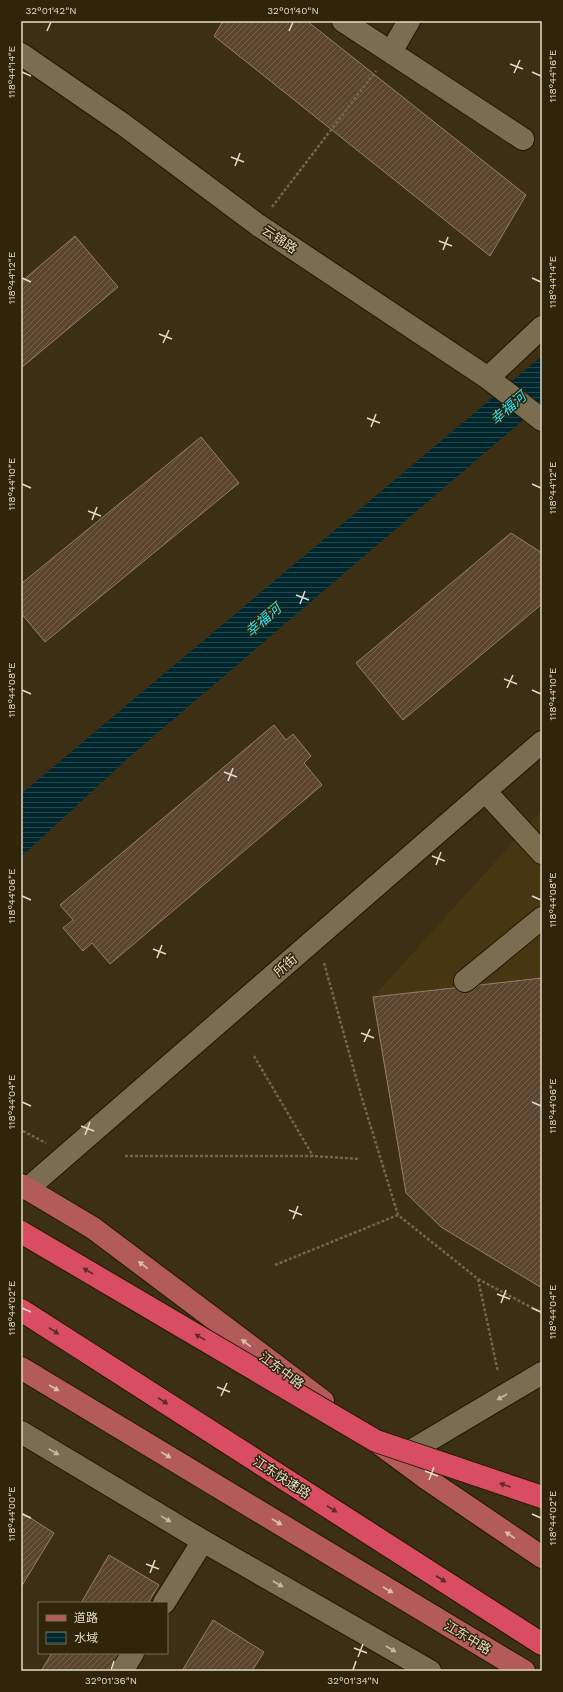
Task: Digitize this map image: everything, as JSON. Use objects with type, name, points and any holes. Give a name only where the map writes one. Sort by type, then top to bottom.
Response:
[{"type":"highway","points":[[21,1232],[376,1441],[542,1497]]},
{"type":"highway","name":"江东快速路","points":[[21,1310],[542,1644]]},
{"type":"main road","name":"江东中路","points":[[24,1187],[93,1228],[426,1479],[542,1557]]},
{"type":"main road","name":"江东中路","points":[[21,1368],[524,1671]]},
{"type":"street","points":[[343,21],[523,139]]},
{"type":"street","points":[[391,52],[409,21]]},
{"type":"street","name":"云锦路","points":[[21,54],[124,125],[258,225],[488,378],[542,420]]},
{"type":"street","points":[[488,378],[542,327]]},
{"type":"street","name":"所街","points":[[24,1187],[317,938],[542,742]]},
{"type":"street","points":[[485,791],[542,852]]},
{"type":"street","points":[[466,981],[542,918]]},
{"type":"street","points":[[399,1458],[503,1396],[540,1377]]},
{"type":"street","points":[[21,1432],[203,1541],[430,1671]]},
{"type":"street","points":[[165,1602],[203,1541]]},
{"type":"street","points":[[122,1671],[132,1654]]},
{"type":"path","points":[[258,225],[391,52]]},
{"type":"path","points":[[317,938],[361,1095],[398,1215],[478,1279],[542,1313]]},
{"type":"path","points":[[254,1056],[314,1156]]},
{"type":"path","points":[[125,1156],[314,1156],[360,1159]]},
{"type":"path","points":[[275,1265],[398,1215]]},
{"type":"path","points":[[478,1279],[503,1396]]},
{"type":"shaded area","points":[[542,810],[542,1288],[441,1227],[406,1193],[373,997]]},
{"type":"water","name":"幸福河","points":[[542,356],[542,404],[127,759],[21,857],[21,794]]},
{"type":"building","points":[[223,21],[307,21],[526,195],[490,256],[214,36]]},
{"type":"building","points":[[75,236],[118,287],[21,368],[21,282]]},
{"type":"building","points":[[201,437],[239,483],[45,642],[21,613],[21,584]]},
{"type":"building","points":[[511,533],[542,553],[542,604],[403,720],[356,663]]},
{"type":"building","points":[[274,725],[286,740],[293,734],[311,756],[304,763],[322,785],[110,964],[92,943],[83,951],[63,928],[73,920],[60,905]]},
{"type":"building","points":[[542,978],[542,1288],[441,1227],[406,1193],[373,997]]},
{"type":"building","points":[[21,1512],[54,1533],[21,1587]]},
{"type":"building","points":[[109,1555],[159,1585],[149,1602],[82,1602]]},
{"type":"building","points":[[213,1620],[264,1652],[252,1671],[182,1671]]},
{"type":"building","points":[[51,1654],[118,1654],[109,1671],[41,1671]]}]
